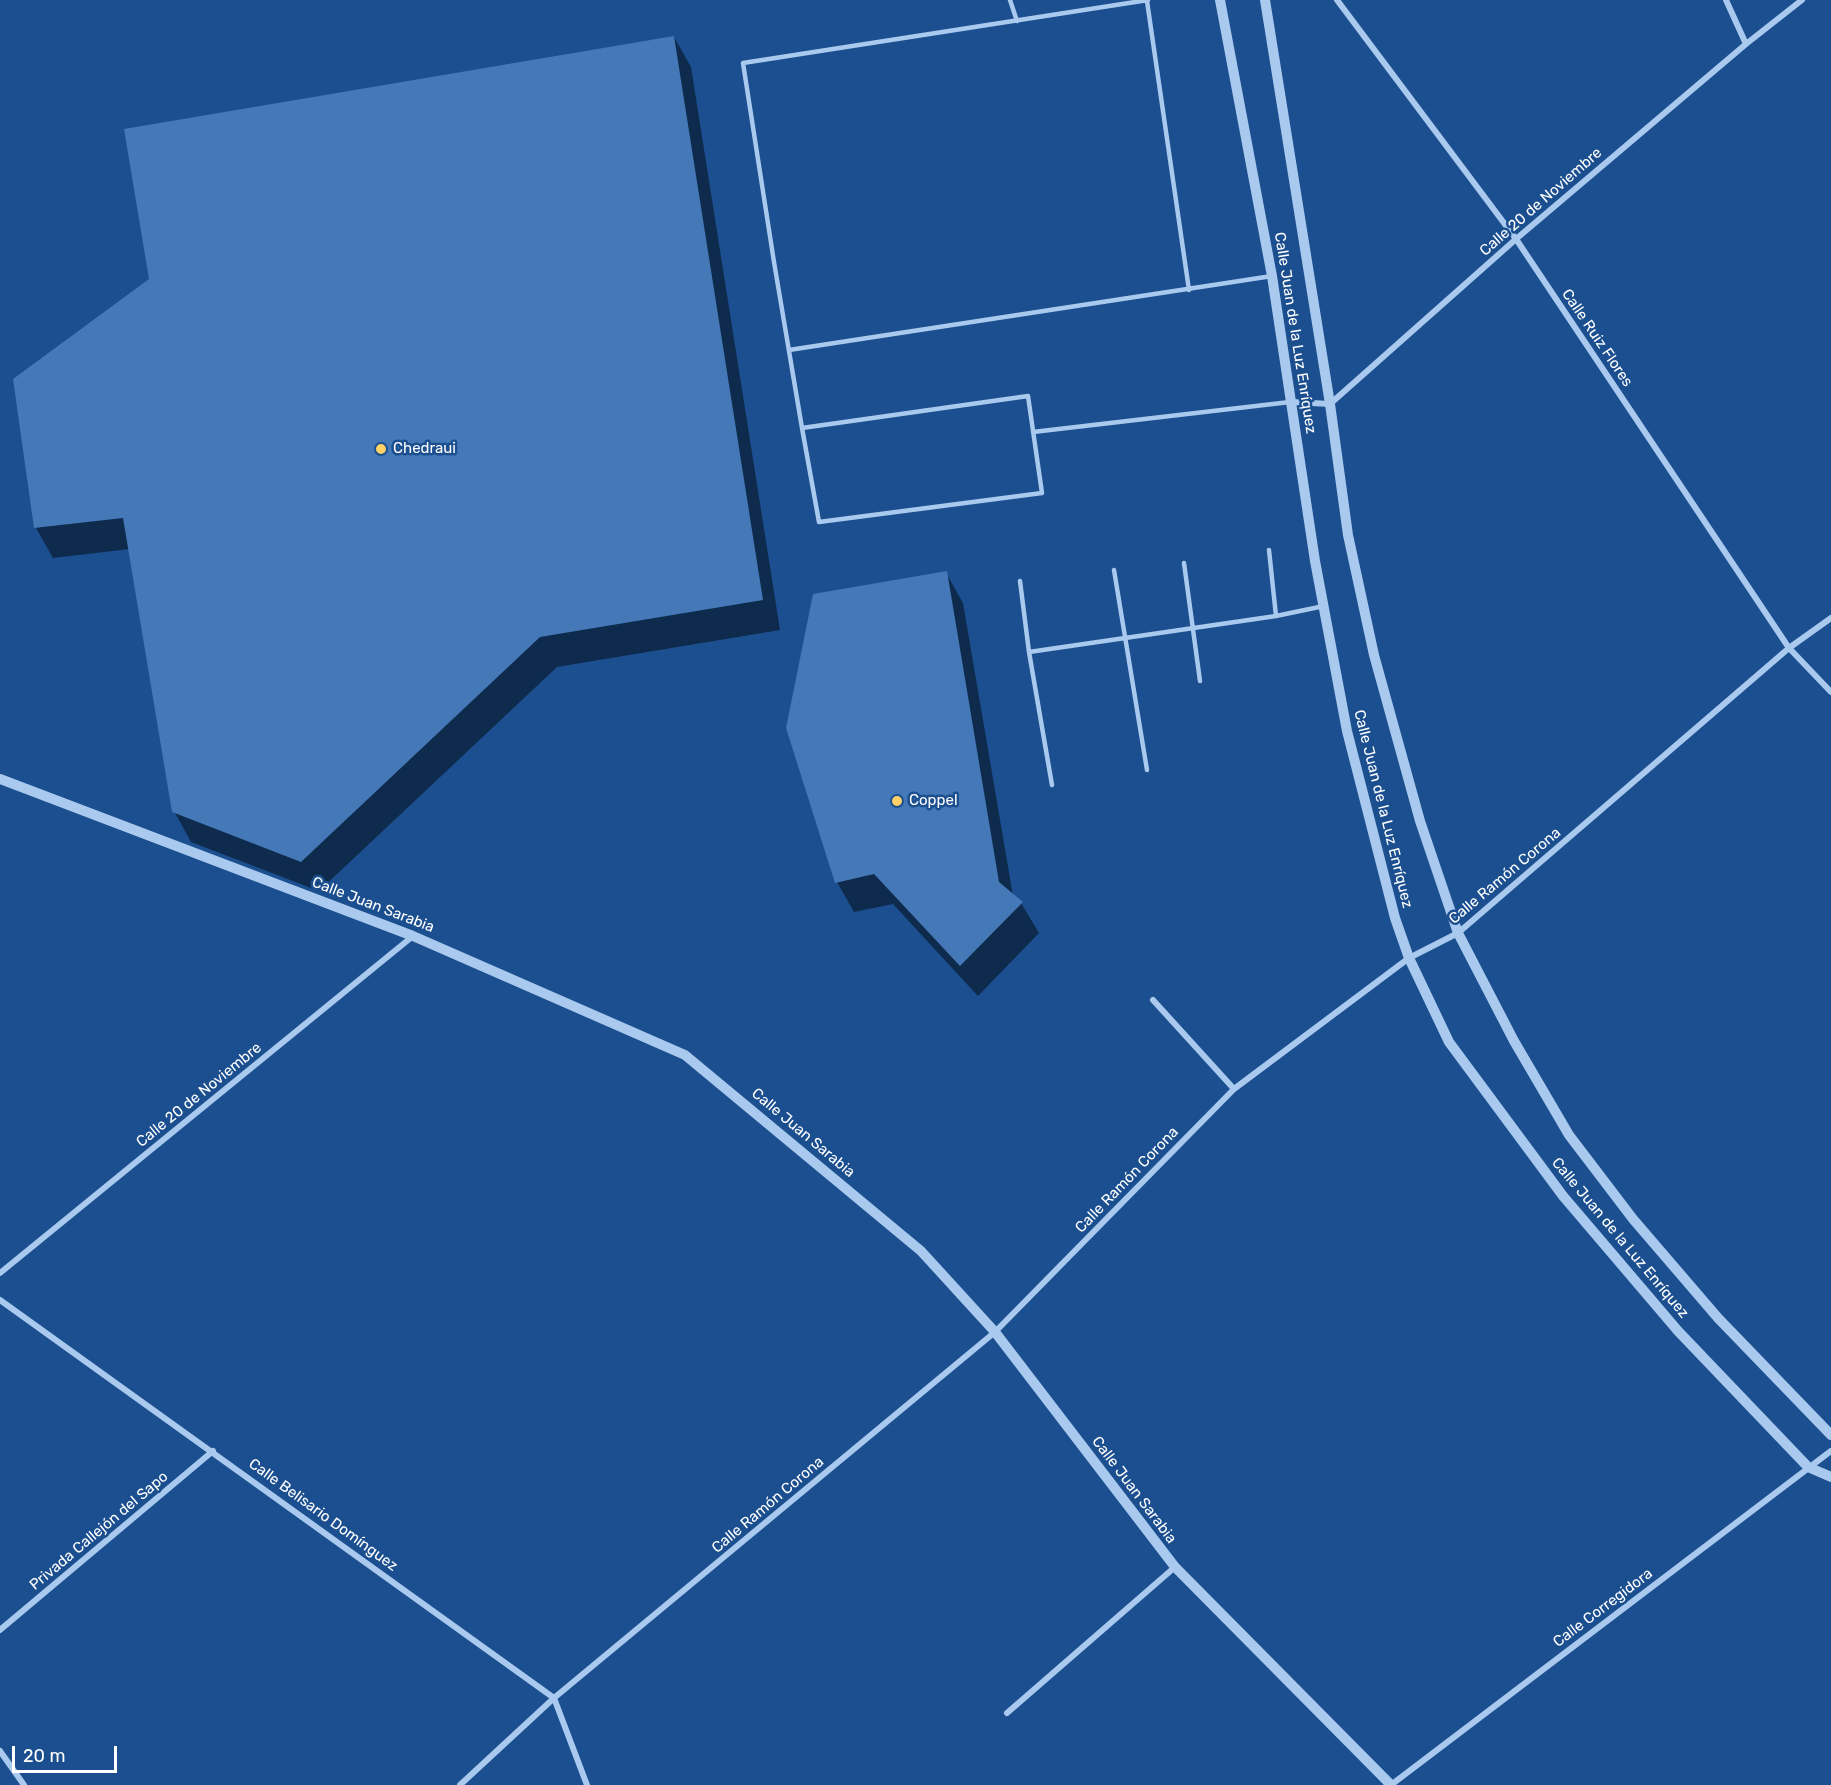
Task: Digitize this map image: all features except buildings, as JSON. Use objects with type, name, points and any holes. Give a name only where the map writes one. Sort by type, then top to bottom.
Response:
[{"type":"street","name":"Calle Juan de la Luz Enríquez","points":[[1220,0],[1272,276],[1324,606],[1347,731],[1392,907],[1409,958],[1449,1042],[1563,1196],[1678,1331],[1808,1467],[1831,1477]]},
{"type":"street","name":"Calle Juan de la Luz Enríquez","points":[[1265,0],[1330,405],[1348,535],[1374,655],[1420,821],[1458,933],[1514,1041],[1569,1135],[1633,1219],[1718,1318],[1831,1435]]},
{"type":"street","name":"Calle Ruiz Flores","points":[[1337,0],[1516,239],[1789,648],[1831,692]]},
{"type":"street","points":[[1726,0],[1746,44]]},
{"type":"street","name":"Calle 20 de Noviembre","points":[[1330,405],[1516,239],[1746,44],[1802,0]]},
{"type":"street","points":[[1293,402],[1330,405]]},
{"type":"street","name":"Calle Ramón Corona","points":[[460,1785],[554,1698],[995,1332],[1234,1089],[1409,958],[1458,933],[1789,648],[1831,618]]},
{"type":"street","name":"Calle Juan Sarabia","points":[[0,779],[414,936],[685,1055],[921,1251],[995,1332],[1175,1567],[1391,1785]]},
{"type":"street","name":"Calle 20 de Noviembre","points":[[0,1273],[414,936]]},
{"type":"street","points":[[1154,1000],[1234,1089]]},
{"type":"street","name":"Calle Belisario Domínguez","points":[[0,1300],[554,1698]]},
{"type":"street","name":"Calle Corregidora","points":[[1391,1785],[1831,1450]]},
{"type":"street","name":"Privada Callejón del Sapo","points":[[0,1630],[213,1451]]},
{"type":"street","points":[[1007,1713],[1175,1567]]},
{"type":"street","points":[[554,1698],[587,1785]]},
{"type":"street","points":[[0,1751],[24,1785]]},
{"type":"lane","points":[[1010,0],[1017,21]]},
{"type":"lane","points":[[802,428],[1028,396],[1042,493],[819,522],[802,428],[742,63],[1148,1],[1189,290]]},
{"type":"lane","points":[[789,350],[1272,276]]},
{"type":"lane","points":[[1034,432],[1293,402]]},
{"type":"lane","points":[[1269,550],[1276,616]]},
{"type":"lane","points":[[1184,563],[1200,681]]},
{"type":"lane","points":[[1114,570],[1147,770]]},
{"type":"lane","points":[[1020,581],[1029,652],[1052,785]]},
{"type":"lane","points":[[1029,652],[1276,616],[1324,606]]},
{"type":"place","name":"Chedraui","points":[[381,449]]},
{"type":"place","name":"Coppel","points":[[897,801]]}]
